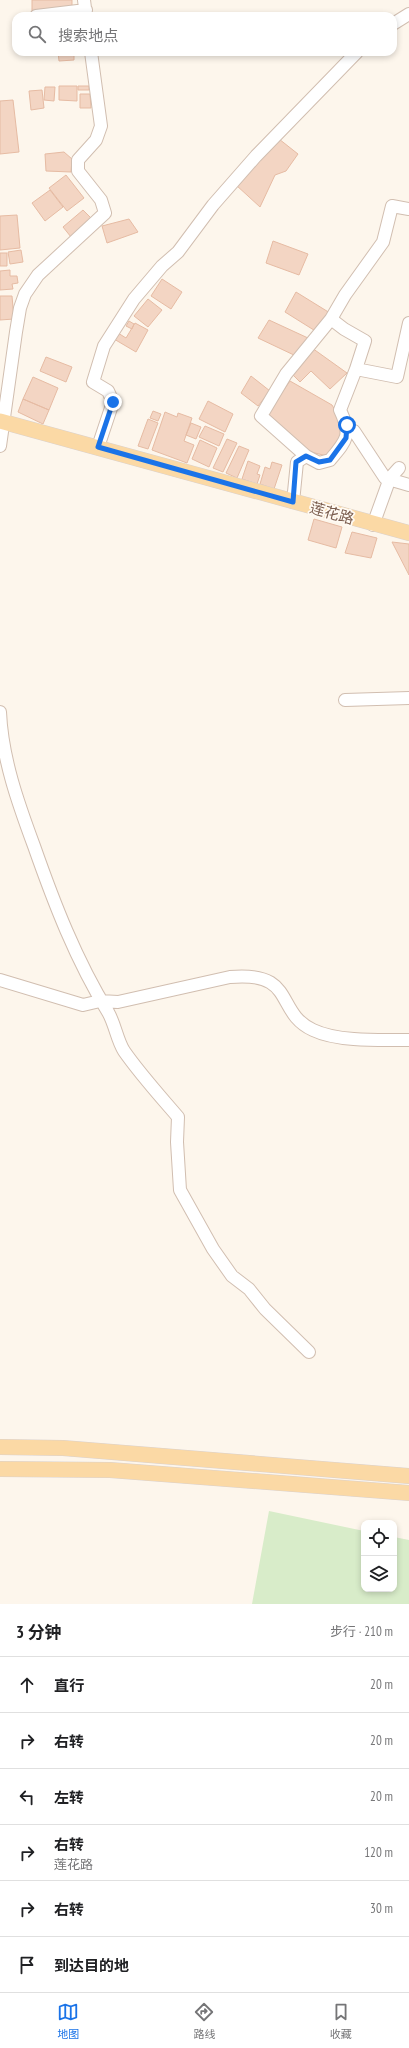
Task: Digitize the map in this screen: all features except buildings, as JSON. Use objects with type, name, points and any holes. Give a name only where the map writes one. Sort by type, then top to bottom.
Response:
[{"type":"main road","name":"莲花路","points":[[1,422],[98,447],[409,534]]},
{"type":"main road","points":[[0,1447],[63,1448],[409,1476]]},
{"type":"main road","points":[[0,1469],[110,1470],[409,1493]]},
{"type":"street","points":[[64,12],[85,9]]},
{"type":"street","points":[[397,22],[409,14]]},
{"type":"street","points":[[0,446],[1,422],[19,313],[25,294],[38,275],[105,213],[101,200],[78,171],[78,160],[96,140],[101,126],[92,56]]},
{"type":"street","points":[[98,447],[113,402],[108,391],[94,382],[104,346],[110,335],[134,299],[162,266],[178,252],[213,205],[256,156],[353,56]]},
{"type":"street","points":[[332,319],[344,329],[365,341],[340,410],[347,425],[346,438],[330,460],[319,462],[306,456],[261,416],[286,374],[332,319],[349,289],[383,242],[392,206],[409,209]]},
{"type":"street","points":[[356,369],[397,377],[409,323]]},
{"type":"street","points":[[354,431],[385,478],[409,485]]},
{"type":"street","points":[[293,502],[296,462],[306,456]]},
{"type":"street","points":[[373,525],[389,480],[399,468]]},
{"type":"street","points":[[345,700],[409,698]]},
{"type":"street","points":[[0,712],[2,737],[15,794],[46,880],[69,937],[100,1001],[108,1014],[124,1050],[178,1117],[177,1142],[180,1190],[213,1249],[232,1276],[249,1289],[265,1309],[309,1352]]},
{"type":"street","points":[[0,980],[83,1005],[100,1001],[118,1002],[230,977],[249,975],[266,979],[273,984],[285,997],[296,1018],[312,1030],[334,1038],[409,1040]]},
{"type":"green space","points":[[269,1511],[361,1530],[361,1592],[397,1592],[397,1538],[409,1540],[409,1604],[252,1604]]},
{"type":"route","points":[[113,402],[98,447],[293,502],[296,483],[296,462],[306,456],[319,462],[330,460],[346,438],[347,425]]}]
